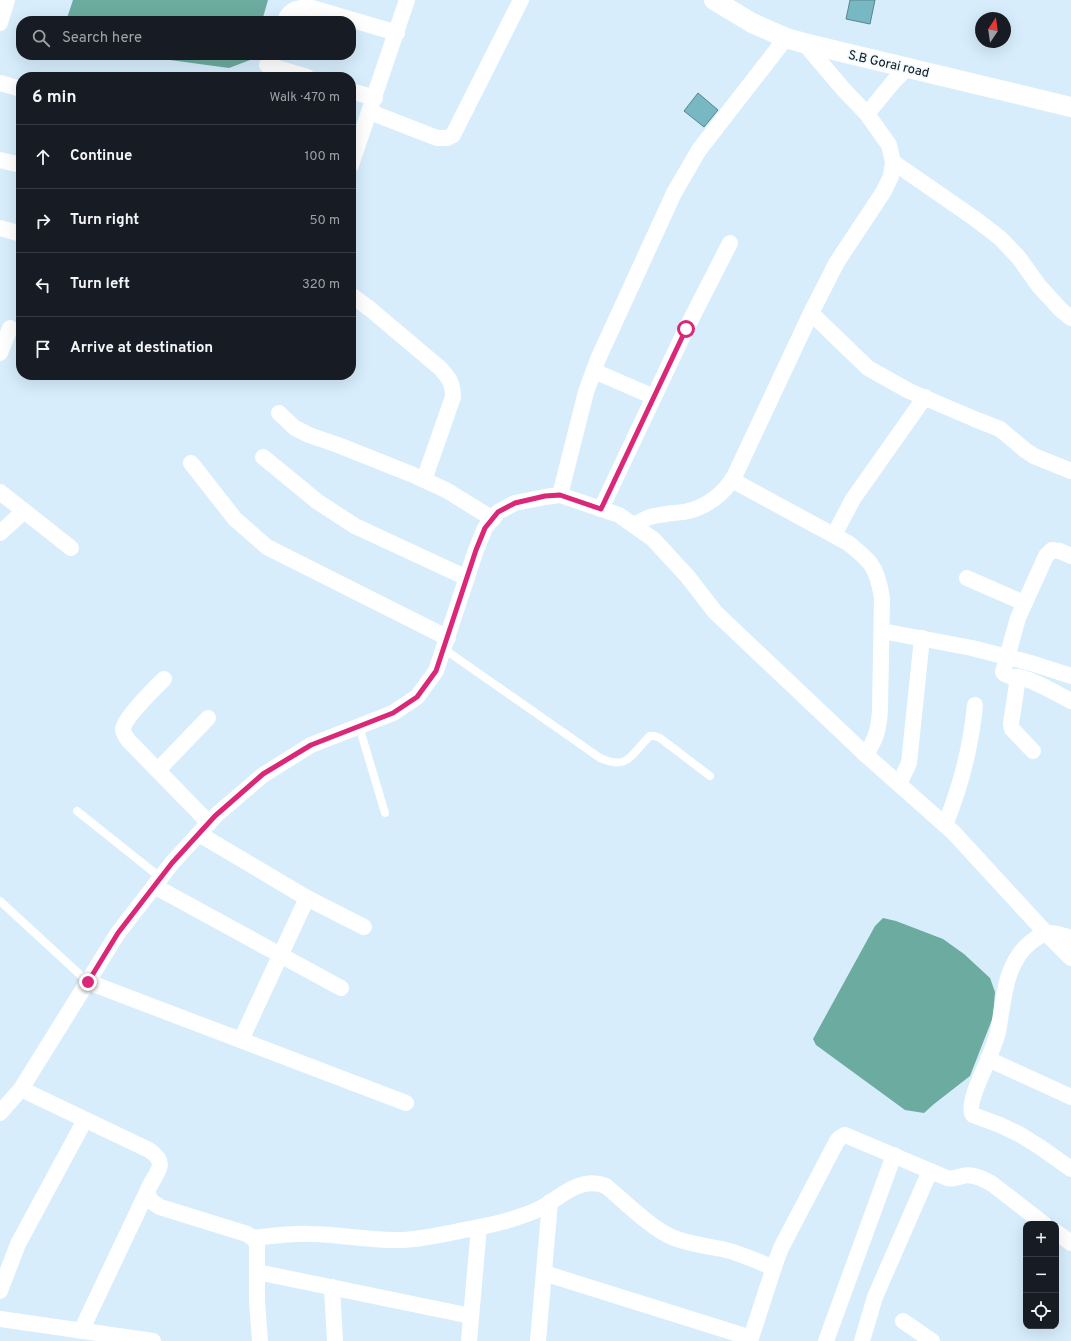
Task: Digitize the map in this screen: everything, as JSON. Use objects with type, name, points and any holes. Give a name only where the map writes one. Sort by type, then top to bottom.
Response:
[{"type":"street","points":[[0,23],[7,0]]},
{"type":"street","points":[[356,151],[407,0]]},
{"type":"street","points":[[356,94],[372,105],[437,138],[447,138],[453,135],[521,0]]},
{"type":"street","name":"S.B Gorai road","points":[[714,0],[752,23],[795,41],[1071,107]]},
{"type":"street","points":[[290,11],[300,7],[312,8],[340,16]]},
{"type":"street","points":[[356,20],[397,32]]},
{"type":"street","points":[[560,495],[586,392],[598,359],[674,192],[699,150],[795,41],[867,114],[889,146],[893,162],[890,176],[884,191],[837,262],[811,313],[732,480],[724,490],[704,505],[686,511],[649,517],[633,525]]},
{"type":"street","points":[[266,66],[288,72]]},
{"type":"street","points":[[867,114],[894,81],[907,68]]},
{"type":"street","points":[[0,83],[16,88]]},
{"type":"street","points":[[0,160],[16,164]]},
{"type":"street","points":[[893,162],[974,218],[1000,238],[1019,258],[1039,286],[1061,310],[1071,318]]},
{"type":"street","points":[[0,228],[16,233]]},
{"type":"street","points":[[601,509],[686,329],[730,243]]},
{"type":"street","points":[[356,299],[440,368],[448,376],[453,386],[453,397],[424,480]]},
{"type":"street","points":[[811,313],[868,368],[885,378],[925,397],[1000,429],[1034,456],[1071,471]]},
{"type":"street","points":[[0,353],[10,329]]},
{"type":"street","points":[[594,371],[654,397]]},
{"type":"street","points":[[834,535],[853,499],[925,397]]},
{"type":"street","points":[[279,413],[295,428],[446,490],[492,520]]},
{"type":"street","points":[[263,457],[318,502],[355,526],[467,578]]},
{"type":"street","points":[[191,463],[235,519],[267,546],[446,644]]},
{"type":"street","points":[[732,480],[848,543],[862,554],[873,566],[879,581],[882,598],[880,726],[874,742],[866,755]]},
{"type":"street","points":[[0,492],[70,548]]},
{"type":"street","points":[[0,1113],[21,1090],[118,933],[172,863],[215,816],[263,774],[311,745],[393,713],[417,697],[436,671],[476,550],[485,528],[498,512],[515,503],[545,496],[560,495],[619,515],[653,539],[688,577],[715,612],[866,755],[953,832],[1071,958]]},
{"type":"street","points":[[0,533],[24,510]]},
{"type":"street","points":[[1071,556],[1060,551],[1052,550],[1046,556],[1024,603],[1012,635],[1003,673],[1036,683],[1071,701]]},
{"type":"street","points":[[967,578],[1024,603]]},
{"type":"street","points":[[882,631],[972,648],[1071,676]]},
{"type":"street","points":[[899,784],[909,763],[922,638]]},
{"type":"street","points":[[1018,677],[1011,724],[1012,729],[1033,751]]},
{"type":"street","points":[[164,679],[131,715],[123,728],[124,734],[128,740],[158,770],[204,828],[307,898],[364,927]]},
{"type":"street","points":[[945,825],[967,760],[976,705]]},
{"type":"street","points":[[158,770],[208,718]]},
{"type":"street","points":[[157,882],[280,956],[341,988]]},
{"type":"street","points":[[241,1040],[307,898]]},
{"type":"street","points":[[1071,938],[1059,934],[1046,933],[1037,937],[1027,945],[1012,965],[1008,975],[997,1034],[971,1107],[971,1112],[977,1118],[1000,1125],[1019,1134],[1071,1169]]},
{"type":"street","points":[[88,982],[406,1103]]},
{"type":"street","points":[[988,1059],[1071,1097]]},
{"type":"street","points":[[21,1090],[149,1150],[155,1154],[160,1161],[160,1168],[150,1183],[81,1331]]},
{"type":"street","points":[[0,1291],[18,1244],[86,1120]]},
{"type":"street","points":[[544,1273],[751,1340],[774,1268],[787,1236],[837,1141],[841,1136],[845,1135],[952,1179],[968,1175],[983,1179],[991,1183],[1040,1221]]},
{"type":"street","points":[[826,1341],[894,1155]]},
{"type":"street","points":[[862,1341],[875,1297],[930,1171]]},
{"type":"street","points":[[253,1238],[310,1234],[350,1236],[376,1240],[418,1239],[479,1227],[518,1217],[540,1208],[567,1191],[581,1185],[598,1183],[606,1186],[655,1227],[674,1238],[697,1245],[742,1254],[774,1268]]},
{"type":"street","points":[[147,1192],[151,1201],[160,1207],[247,1234],[253,1238],[257,1244],[257,1301],[260,1341]]},
{"type":"street","points":[[538,1341],[550,1202]]},
{"type":"street","points":[[469,1341],[479,1227]]},
{"type":"street","points":[[1059,1234],[1071,1243]]},
{"type":"street","points":[[257,1272],[471,1316]]},
{"type":"street","points":[[332,1287],[335,1341]]},
{"type":"street","points":[[0,1319],[153,1341]]},
{"type":"street","points":[[902,1322],[932,1341]]},
{"type":"lane","points":[[446,644],[600,758],[609,762],[619,763],[628,759],[650,736],[654,736],[660,738],[710,776]]},
{"type":"lane","points":[[359,726],[385,813]]},
{"type":"lane","points":[[77,810],[157,882]]},
{"type":"lane","points":[[0,901],[88,982]]},
{"type":"shaded area","points":[[73,0],[268,0],[263,16],[68,16]]},
{"type":"shaded area","points":[[170,60],[250,60],[229,68]]},
{"type":"shaded area","points":[[883,918],[896,921],[943,939],[964,954],[990,978],[995,992],[993,1017],[970,1076],[924,1113],[905,1110],[816,1045],[813,1039],[875,926]]},
{"type":"building","points":[[850,0],[875,0],[870,24],[846,19]]},
{"type":"building","points":[[698,93],[718,110],[704,127],[684,111]]},
{"type":"route","points":[[88,982],[118,933],[172,863],[215,816],[263,774],[311,745],[393,713],[417,697],[436,671],[476,550],[485,528],[498,512],[515,503],[545,496],[560,495],[601,509],[686,329]]}]
